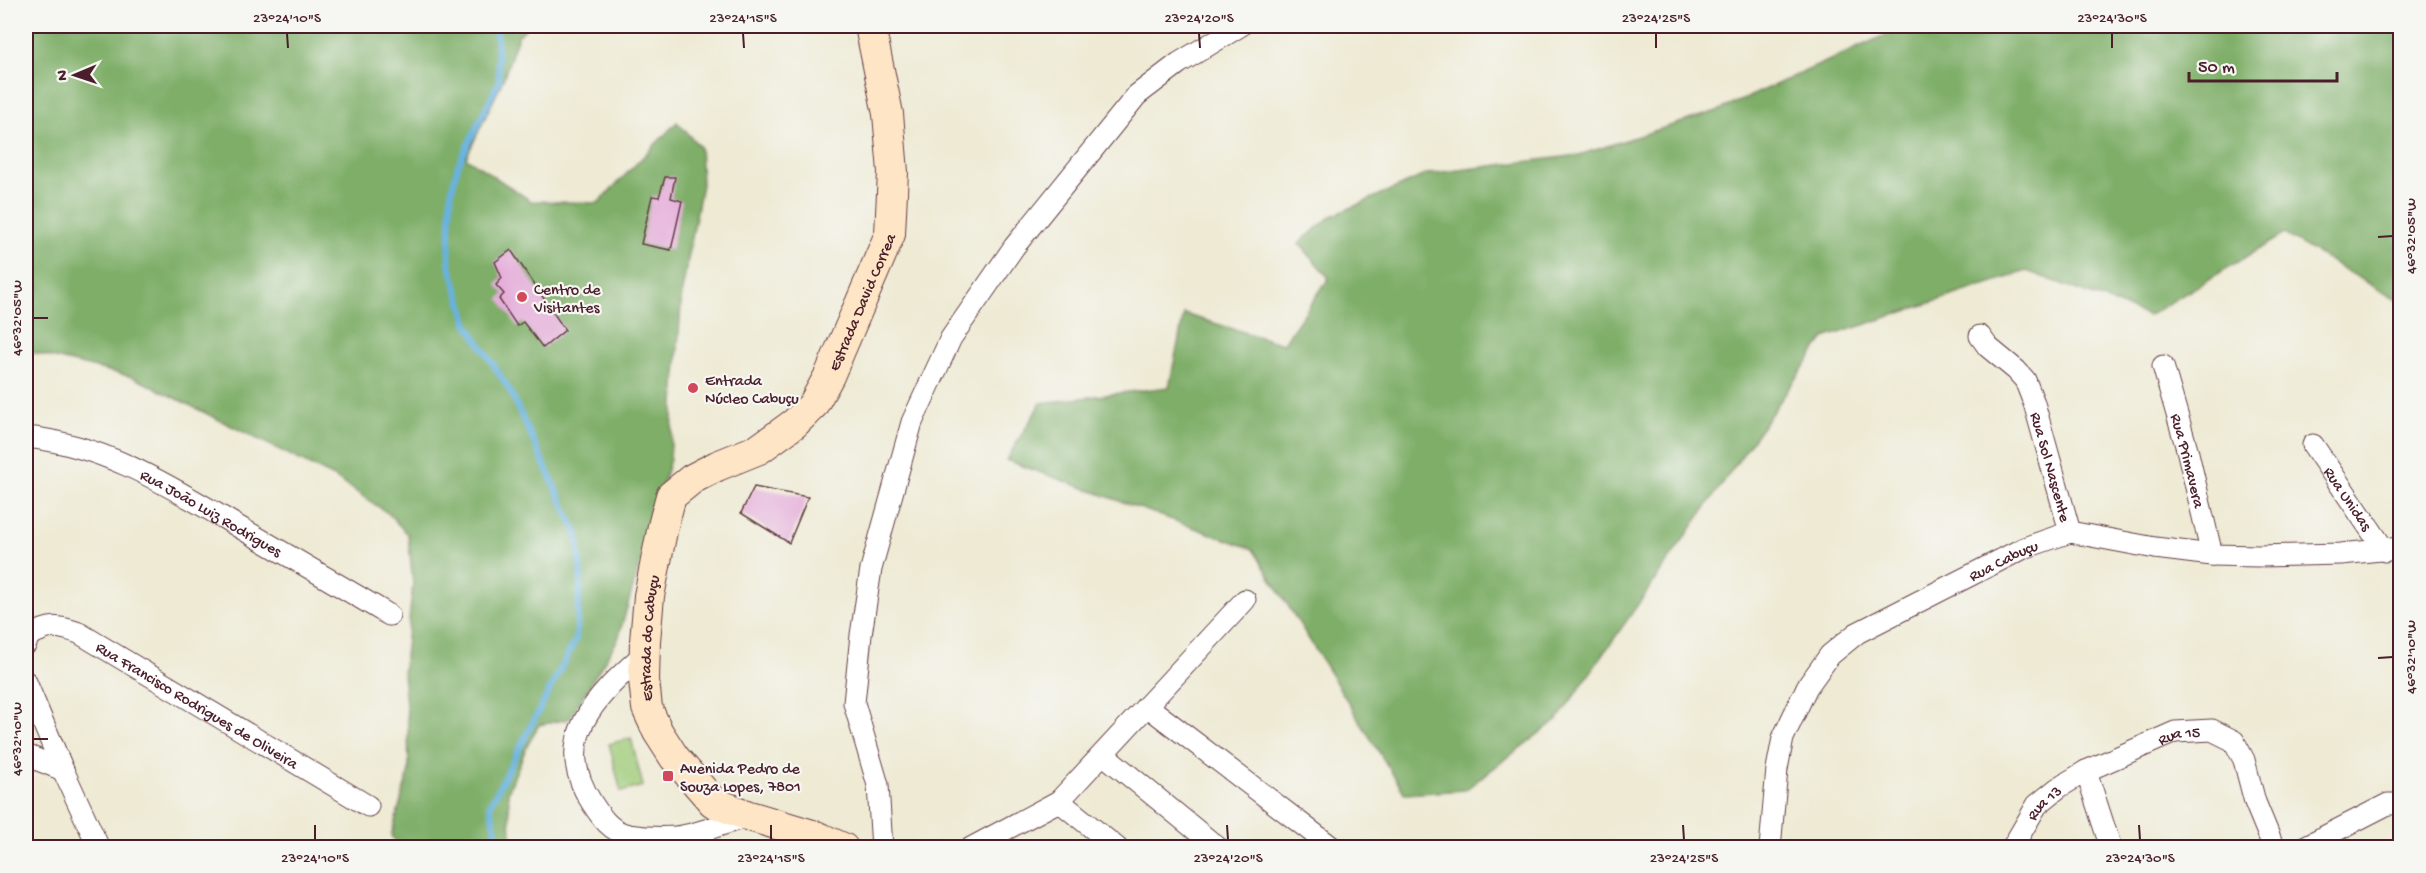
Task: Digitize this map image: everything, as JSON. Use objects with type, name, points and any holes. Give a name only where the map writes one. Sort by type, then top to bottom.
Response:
[{"type":"main road","name":"Estrada David Correa","points":[[671,496],[692,479],[766,444],[795,423],[813,405],[829,376],[873,278],[890,234],[893,172],[882,75],[870,26]]},
{"type":"main road","name":"Estrada do Cabuçu","points":[[671,496],[649,596],[645,653],[647,708],[658,732],[674,757],[713,802],[749,816],[816,836],[843,848]]},
{"type":"street","points":[[882,848],[878,785],[854,703],[871,569],[912,422],[951,338],[1014,247],[1137,95],[1179,63],[1240,26]]},
{"type":"street","name":"Rua Sol Nascente","points":[[1980,336],[1988,347],[2025,380],[2034,403],[2070,532]]},
{"type":"street","name":"Rua Primavera","points":[[2163,366],[2187,449],[2212,555]]},
{"type":"street","name":"Rua João Luiz Rodrigues","points":[[26,437],[48,439],[102,454],[148,474],[389,615]]},
{"type":"street","name":"Rua Unidas","points":[[2313,445],[2393,549]]},
{"type":"street","name":"Rua Cabuçu","points":[[1770,848],[1777,768],[1783,738],[1807,687],[1830,655],[1857,633],[2024,548],[2070,532],[2155,548],[2212,555],[2259,556],[2393,549]]},
{"type":"street","points":[[971,848],[1059,801],[1245,600]]},
{"type":"street","name":"Rua Francisco Rodrigues de Oliveira","points":[[26,644],[28,636],[48,626],[79,633],[368,807]]},
{"type":"street","points":[[645,653],[597,698],[584,720],[576,746],[577,767],[588,797],[604,822],[627,834],[675,837],[749,816]]},
{"type":"street","points":[[26,681],[99,848]]},
{"type":"street","points":[[1147,706],[1333,848]]},
{"type":"street","name":"Rua 15","points":[[2086,771],[2175,732],[2212,730],[2234,741],[2244,760],[2255,802],[2274,848]]},
{"type":"street","points":[[26,754],[63,770]]},
{"type":"street","points":[[1103,754],[1218,848]]},
{"type":"street","points":[[2086,771],[2111,848]]},
{"type":"street","name":"Rua 13","points":[[2012,848],[2037,805],[2058,788],[2086,771]]},
{"type":"street","points":[[1059,801],[1117,848]]},
{"type":"street","points":[[2302,848],[2388,804],[2400,804]]},
{"type":"green space","points":[[26,26],[528,26],[518,36],[503,80],[466,158],[531,201],[598,203],[677,122],[700,147],[702,184],[682,291],[670,459],[618,639],[569,719],[539,725],[526,748],[508,792],[512,847],[402,847],[391,836],[409,771],[403,674],[413,584],[408,535],[389,514],[334,477],[133,377],[26,351]]},
{"type":"green space","points":[[1905,26],[2400,26],[2400,302],[2284,234],[2148,316],[2027,271],[1824,338],[1558,719],[1465,790],[1405,794],[1253,549],[1006,460],[1041,403],[1169,387],[1184,314],[1283,344],[1329,278],[1299,243],[1330,217],[1427,174],[1579,155],[1720,110]]},
{"type":"green space","points":[[631,738],[643,786],[621,792],[609,744]]},
{"type":"building","points":[[665,177],[675,177],[671,198],[682,201],[671,250],[641,244],[652,196],[659,197]]},
{"type":"building","name":"Centro de Visitantes","points":[[511,250],[565,330],[543,348],[523,322],[517,326],[499,299],[504,294],[496,285],[502,278],[495,262]]},
{"type":"building","points":[[754,487],[808,497],[789,543],[741,513]]},
{"type":"waterway","points":[[496,26],[499,81],[458,165],[451,193],[449,263],[468,325],[510,391],[577,534],[581,574],[576,639],[490,805],[499,848]]},
{"type":"place","name":"Centro de Visitantes","points":[[522,297]]},
{"type":"place","name":"Entrada Núcleo Cabuçu","points":[[693,388]]},
{"type":"place","name":"Avenida Pedro de Souza Lopes, 7801","points":[[668,776]]}]
